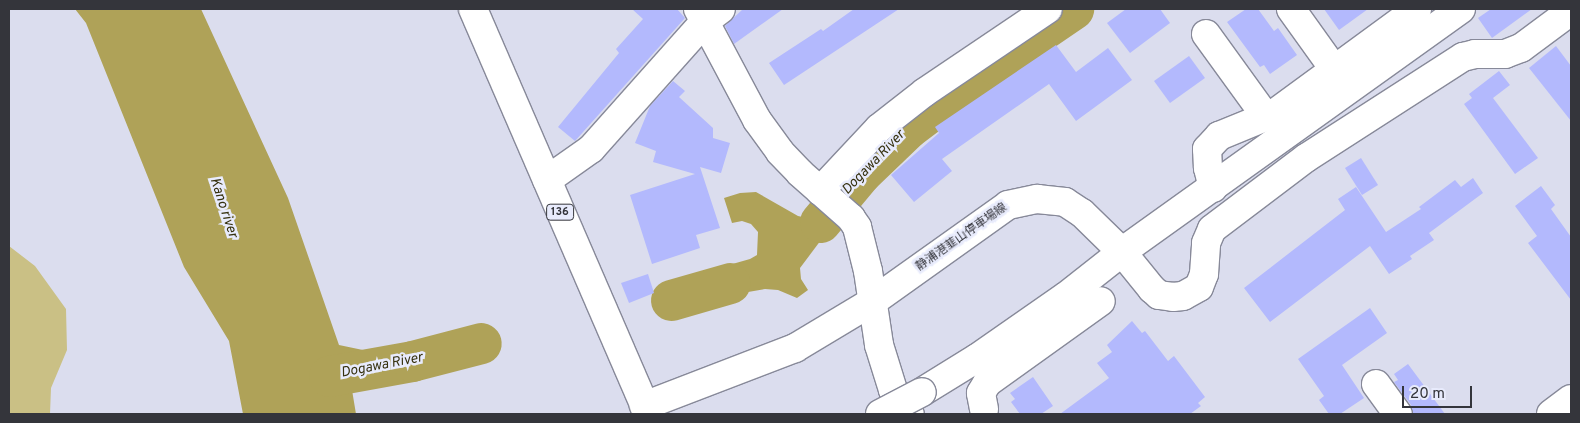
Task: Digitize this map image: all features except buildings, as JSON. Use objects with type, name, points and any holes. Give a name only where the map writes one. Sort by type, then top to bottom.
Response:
[{"type":"main road","name":"136","points":[[473,9],[646,410]]},
{"type":"main road","points":[[822,193],[879,128],[925,92],[1048,9]]},
{"type":"main road","points":[[1291,9],[1334,69]]},
{"type":"main road","points":[[1213,188],[1208,168],[1207,149],[1219,136],[1266,117],[1417,9]]},
{"type":"main road","points":[[880,414],[916,403],[1066,296],[1122,252],[1260,155],[1461,9]]},
{"type":"main road","name":"静浦港韮山停車場線","points":[[646,410],[795,348],[872,302],[998,210],[1019,202],[1037,199],[1065,202],[1082,214],[1122,252],[1158,295],[1173,297],[1191,292],[1199,287],[1203,280],[1206,243],[1212,229],[1298,164],[1463,57],[1475,54],[1506,54],[1520,48],[1571,11]]},
{"type":"main road","points":[[547,180],[591,149],[708,13],[757,120],[780,152],[851,218],[857,227],[863,247],[879,346],[888,378],[893,390],[916,403]]},
{"type":"main road","points":[[1206,34],[1266,117]]},
{"type":"main road","points":[[983,412],[981,393],[987,383],[1102,301]]},
{"type":"main road","points":[[1376,384],[1398,414]]},
{"type":"main road","points":[[1551,414],[1571,400]]},
{"type":"shaded area","points":[[9,246],[35,266],[66,309],[67,350],[51,388],[50,414],[9,414]]},
{"type":"water","name":"Kano river","points":[[75,9],[201,9],[288,198],[339,345],[382,354],[386,371],[373,376],[352,390],[356,414],[243,414],[229,341],[184,267],[86,23]]},
{"type":"water","points":[[849,173],[863,184],[800,268],[801,279],[808,290],[797,298],[778,290],[765,289],[748,292],[680,313],[669,282],[750,259],[757,255],[758,232],[751,224],[742,221],[732,223],[724,198],[740,193],[756,192],[798,216],[807,218],[821,210]]},
{"type":"waterway","name":"Dogawa River","points":[[820,222],[861,173],[908,128],[994,63],[1073,9]]},
{"type":"waterway","name":"Dogawa River","points":[[671,300],[730,283]]},
{"type":"waterway","name":"Dogawa River","points":[[329,376],[412,361],[481,343]]}]
